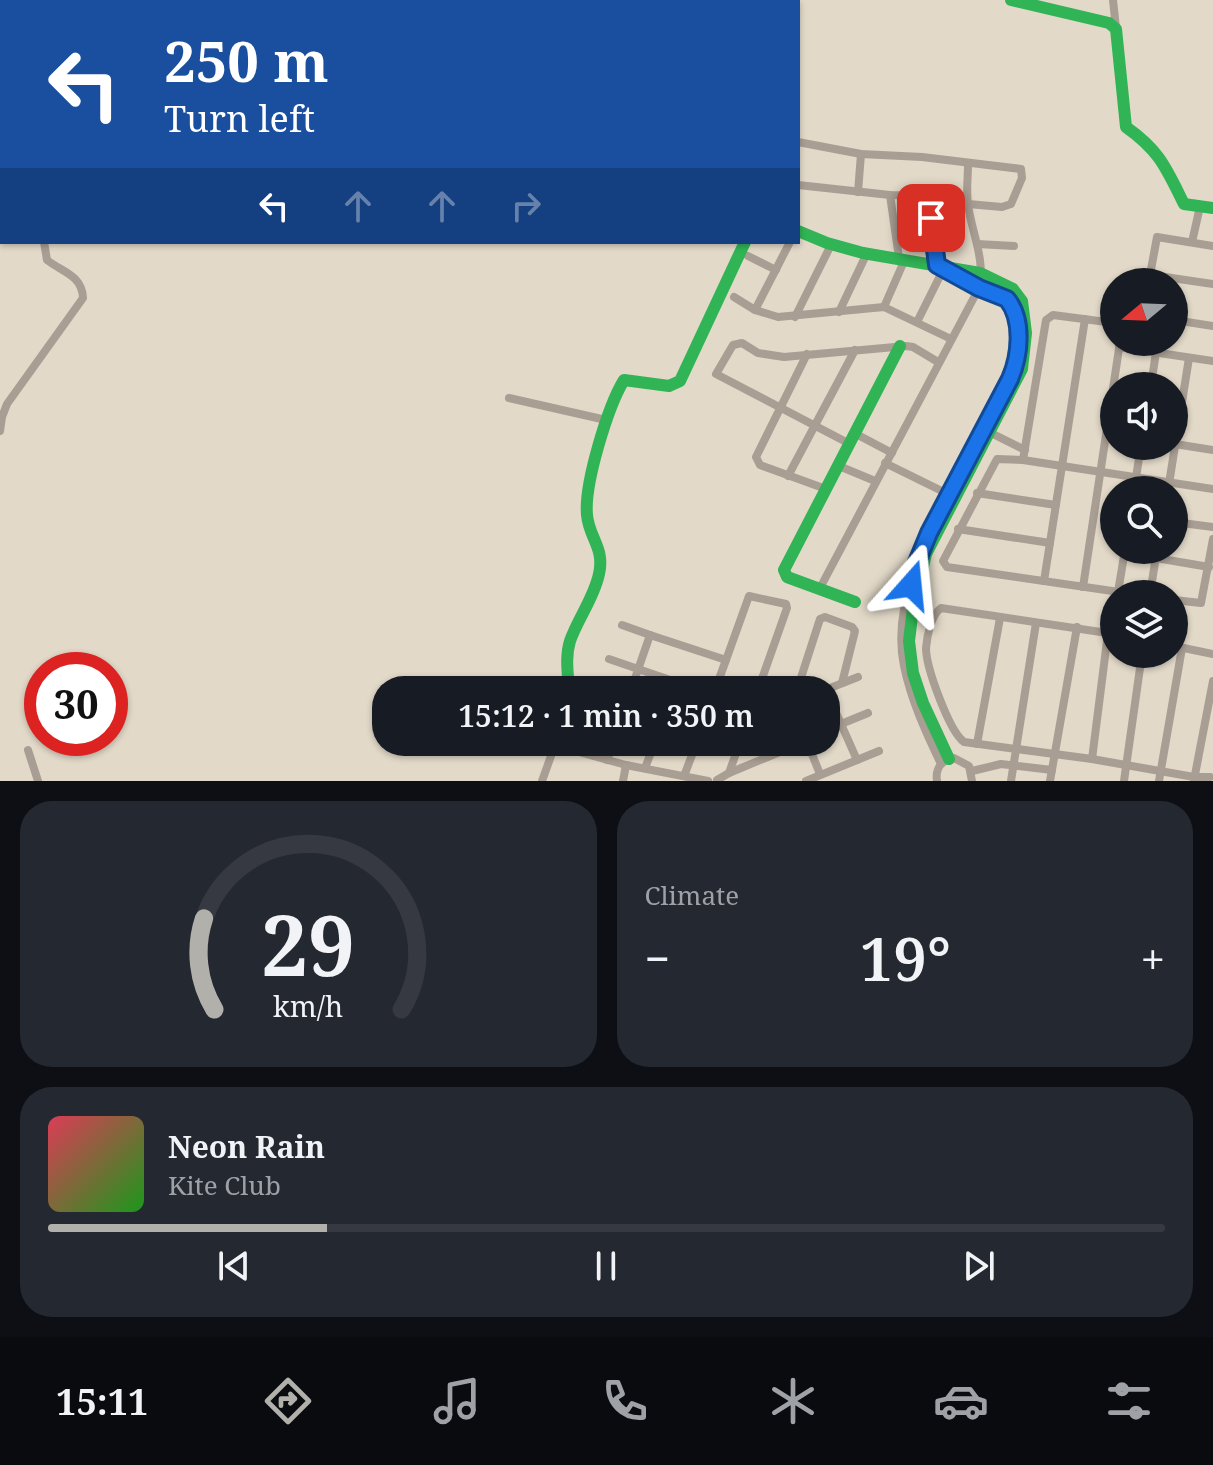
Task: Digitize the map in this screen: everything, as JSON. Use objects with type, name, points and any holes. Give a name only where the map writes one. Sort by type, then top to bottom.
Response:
[{"type":"street","points":[[1011,0],[1109,23],[1116,29]]},
{"type":"street","points":[[1113,0],[1126,127],[1159,155],[1182,199],[1213,210]]},
{"type":"street","points":[[800,142],[861,154],[1014,167],[1023,173],[1007,207],[929,194],[890,195],[800,185]]},
{"type":"street","points":[[858,192],[861,154]]},
{"type":"street","points":[[820,588],[979,288],[977,244],[968,200],[968,165]]},
{"type":"street","points":[[917,322],[941,266],[929,194]]},
{"type":"street","points":[[884,307],[902,258],[890,195]]},
{"type":"street","points":[[1192,242],[1199,211],[1213,210]]},
{"type":"street","points":[[800,232],[831,245],[980,273],[1017,292],[1022,301],[1025,344],[1022,369],[950,495],[915,567],[902,642],[908,684],[945,762]]},
{"type":"street","points":[[1151,268],[1157,237],[1213,246]]},
{"type":"street","points":[[0,431],[7,404],[83,298],[76,278],[47,260],[44,244]]},
{"type":"street","points":[[568,676],[571,640],[598,581],[601,562],[600,550],[589,525],[587,505],[611,402],[624,380],[669,386],[680,381],[744,244]]},
{"type":"street","points":[[755,310],[789,244]]},
{"type":"street","points":[[977,244],[1014,246]]},
{"type":"street","points":[[795,317],[831,245]]},
{"type":"street","points":[[839,312],[867,253]]},
{"type":"street","points":[[748,256],[776,270]]},
{"type":"street","points":[[941,266],[979,288],[1007,299],[1013,306],[1018,330],[1015,369],[926,554],[913,608],[909,641],[913,673],[945,762]]},
{"type":"street","points":[[1188,280],[1213,284]]},
{"type":"street","points":[[734,297],[771,317],[884,307],[951,339]]},
{"type":"street","points":[[1024,455],[1046,320],[1053,315],[1100,321]]},
{"type":"street","points":[[1044,581],[1085,319]]},
{"type":"street","points":[[1188,322],[1213,326]]},
{"type":"street","points":[[892,453],[816,426],[716,374],[737,343],[768,356],[784,357],[913,347],[938,362]]},
{"type":"street","points":[[855,602],[787,577],[784,570],[900,346]]},
{"type":"street","points":[[788,476],[855,350]]},
{"type":"street","points":[[807,354],[756,457],[760,465],[826,489]]},
{"type":"street","points":[[1083,587],[1118,356]]},
{"type":"street","points":[[1178,356],[1213,361]]},
{"type":"street","points":[[1187,372],[1189,358]]},
{"type":"street","points":[[509,398],[606,420]]},
{"type":"street","points":[[987,432],[1024,455],[1062,466],[1129,476]]},
{"type":"street","points":[[1188,446],[1213,450]]},
{"type":"street","points":[[1024,455],[994,461],[943,561],[947,567],[1100,589]]},
{"type":"street","points":[[885,463],[950,495]]},
{"type":"street","points":[[839,466],[875,481]]},
{"type":"street","points":[[1188,487],[1213,488]]},
{"type":"street","points":[[977,493],[1056,505]]},
{"type":"street","points":[[1188,524],[1213,527]]},
{"type":"street","points":[[958,529],[1050,543]]},
{"type":"street","points":[[1188,602],[1201,603],[1213,539]]},
{"type":"street","points":[[1188,562],[1209,567]]},
{"type":"street","points":[[720,676],[749,596],[786,604],[787,608],[763,676]]},
{"type":"street","points":[[1100,632],[963,610],[938,609],[926,648],[955,733],[964,742],[1092,759],[1194,779],[1211,776]]},
{"type":"street","points":[[802,676],[820,619],[825,617],[855,631],[842,683]]},
{"type":"street","points":[[977,744],[1000,618]]},
{"type":"street","points":[[1011,781],[1036,623]]},
{"type":"street","points":[[622,625],[726,660]]},
{"type":"street","points":[[1050,781],[1077,627]]},
{"type":"street","points":[[636,676],[650,635]]},
{"type":"street","points":[[1188,649],[1213,654]]},
{"type":"street","points":[[609,659],[653,676]]},
{"type":"street","points":[[1092,759],[1106,668]]},
{"type":"street","points":[[1124,781],[1140,668]]},
{"type":"street","points":[[1159,781],[1175,668]]},
{"type":"street","points":[[842,683],[858,677]]},
{"type":"street","points":[[1194,779],[1213,681]]},
{"type":"street","points":[[857,760],[841,724],[868,713]]},
{"type":"street","points":[[806,781],[879,751]]},
{"type":"street","points":[[30,756],[38,781]]},
{"type":"street","points":[[542,781],[551,756]]},
{"type":"street","points":[[593,756],[709,781],[771,756]]},
{"type":"street","points":[[607,760],[609,756]]},
{"type":"street","points":[[645,768],[650,756]]},
{"type":"street","points":[[684,776],[692,756]]},
{"type":"street","points":[[729,773],[735,756]]},
{"type":"street","points":[[812,756],[820,774]]},
{"type":"street","points":[[937,781],[938,769],[945,762],[960,759],[972,776],[1001,764],[1052,770]]},
{"type":"street","points":[[623,781],[626,765]]},
{"type":"traffic: fast","points":[[1011,0],[1109,23],[1116,29],[1126,127],[1155,152],[1184,204],[1213,208]]},
{"type":"traffic: fast","points":[[800,232],[863,253],[980,273],[1013,289],[1022,301],[1026,333],[1022,369],[926,554],[913,608],[909,641],[913,673],[949,759]]},
{"type":"traffic: fast","points":[[568,676],[570,641],[599,574],[600,557],[588,523],[587,501],[598,446],[611,408],[624,380],[669,386],[680,381],[744,244]]},
{"type":"traffic: fast","points":[[855,602],[787,577],[784,570],[900,346]]},
{"type":"route","points":[[911,585],[929,533],[1015,369],[1018,351],[1015,314],[1007,299],[937,265],[931,218]]}]
